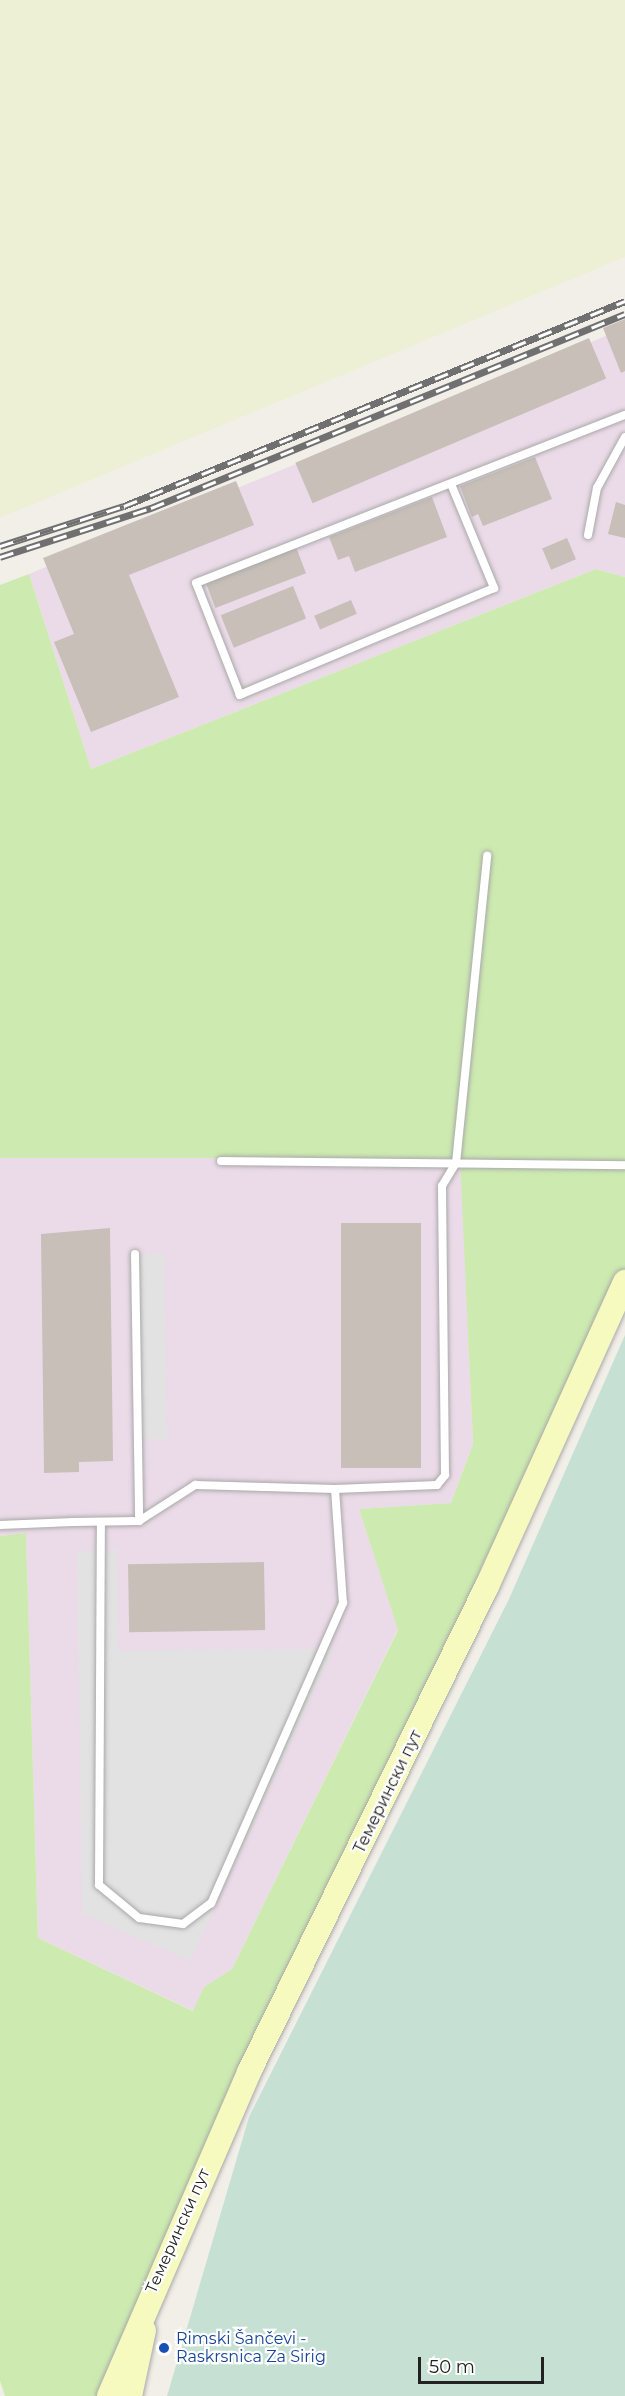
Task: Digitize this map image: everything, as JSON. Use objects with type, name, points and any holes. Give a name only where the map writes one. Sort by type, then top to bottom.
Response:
[{"type":"main road","name":"Темерински пут","points":[[109,2396],[147,2301],[249,2072],[487,1586],[625,1282]]},
{"type":"main road","name":"Темерински пут","points":[[130,2396],[147,2301]]},
{"type":"lane","points":[[451,484],[494,588],[240,695],[196,583],[625,415]]},
{"type":"lane","points":[[588,535],[597,488],[625,437]]},
{"type":"lane","points":[[0,1524],[139,1521],[195,1485],[335,1489],[437,1485],[445,1475],[442,1186],[456,1163],[487,856]]},
{"type":"lane","points":[[221,1161],[625,1165]]},
{"type":"lane","points":[[135,1254],[139,1521]]},
{"type":"lane","points":[[100,1522],[99,1885],[139,1918],[183,1924],[211,1903],[343,1603],[335,1489]]},
{"type":"shaded area","points":[[625,328],[625,577],[596,569],[91,769],[29,574]]},
{"type":"shaded area","points":[[0,1158],[461,1158],[473,1444],[451,1503],[359,1509],[398,1629],[232,1969],[204,1987],[194,2011],[38,1938],[26,1533],[0,1536]]},
{"type":"shaded area","points":[[164,1253],[167,1439],[138,1439],[135,1254]]},
{"type":"shaded area","points":[[117,1549],[119,1650],[334,1649],[190,1961],[82,1913],[77,1552]]},
{"type":"green space","points":[[0,0],[625,0],[625,257],[0,518]]},
{"type":"green space","points":[[596,569],[625,577],[625,1290],[99,2396],[5,2396],[0,2381],[0,1536],[26,1533],[38,1938],[193,2011],[204,1987],[232,1969],[398,1630],[359,1509],[451,1503],[473,1444],[460,1158],[0,1158],[0,585],[29,574],[91,769]]},
{"type":"green space","points":[[625,1335],[625,2396],[167,2396],[249,2117],[509,1599]]},
{"type":"building","points":[[625,319],[625,371],[621,373],[603,328]]},
{"type":"building","points":[[589,338],[606,379],[313,503],[295,463]]},
{"type":"building","points":[[535,457],[552,499],[483,526],[478,514],[472,517],[460,486]]},
{"type":"building","points":[[236,481],[254,525],[129,575],[179,697],[91,732],[54,642],[74,634],[43,558]]},
{"type":"building","points":[[432,497],[447,537],[355,572],[349,556],[338,560],[329,537]]},
{"type":"building","points":[[616,502],[625,505],[625,538],[608,534]]},
{"type":"building","points":[[567,538],[576,559],[551,570],[542,549]]},
{"type":"building","points":[[296,547],[306,573],[215,608],[205,582]]},
{"type":"building","points":[[293,586],[306,618],[234,648],[221,615]]},
{"type":"building","points":[[351,600],[357,614],[320,629],[314,616]]},
{"type":"building","points":[[341,1223],[421,1223],[421,1468],[341,1468]]},
{"type":"building","points":[[110,1228],[113,1461],[79,1462],[79,1472],[44,1473],[41,1234]]},
{"type":"building","points":[[264,1562],[265,1630],[129,1632],[128,1564]]},
{"type":"railway","points":[[0,546],[124,506],[625,301]]},
{"type":"railway","points":[[0,557],[151,508],[625,314]]},
{"type":"place","name":"Rimski Šančevi - Raskrsnica Za Sirig","points":[[164,2348]]}]
